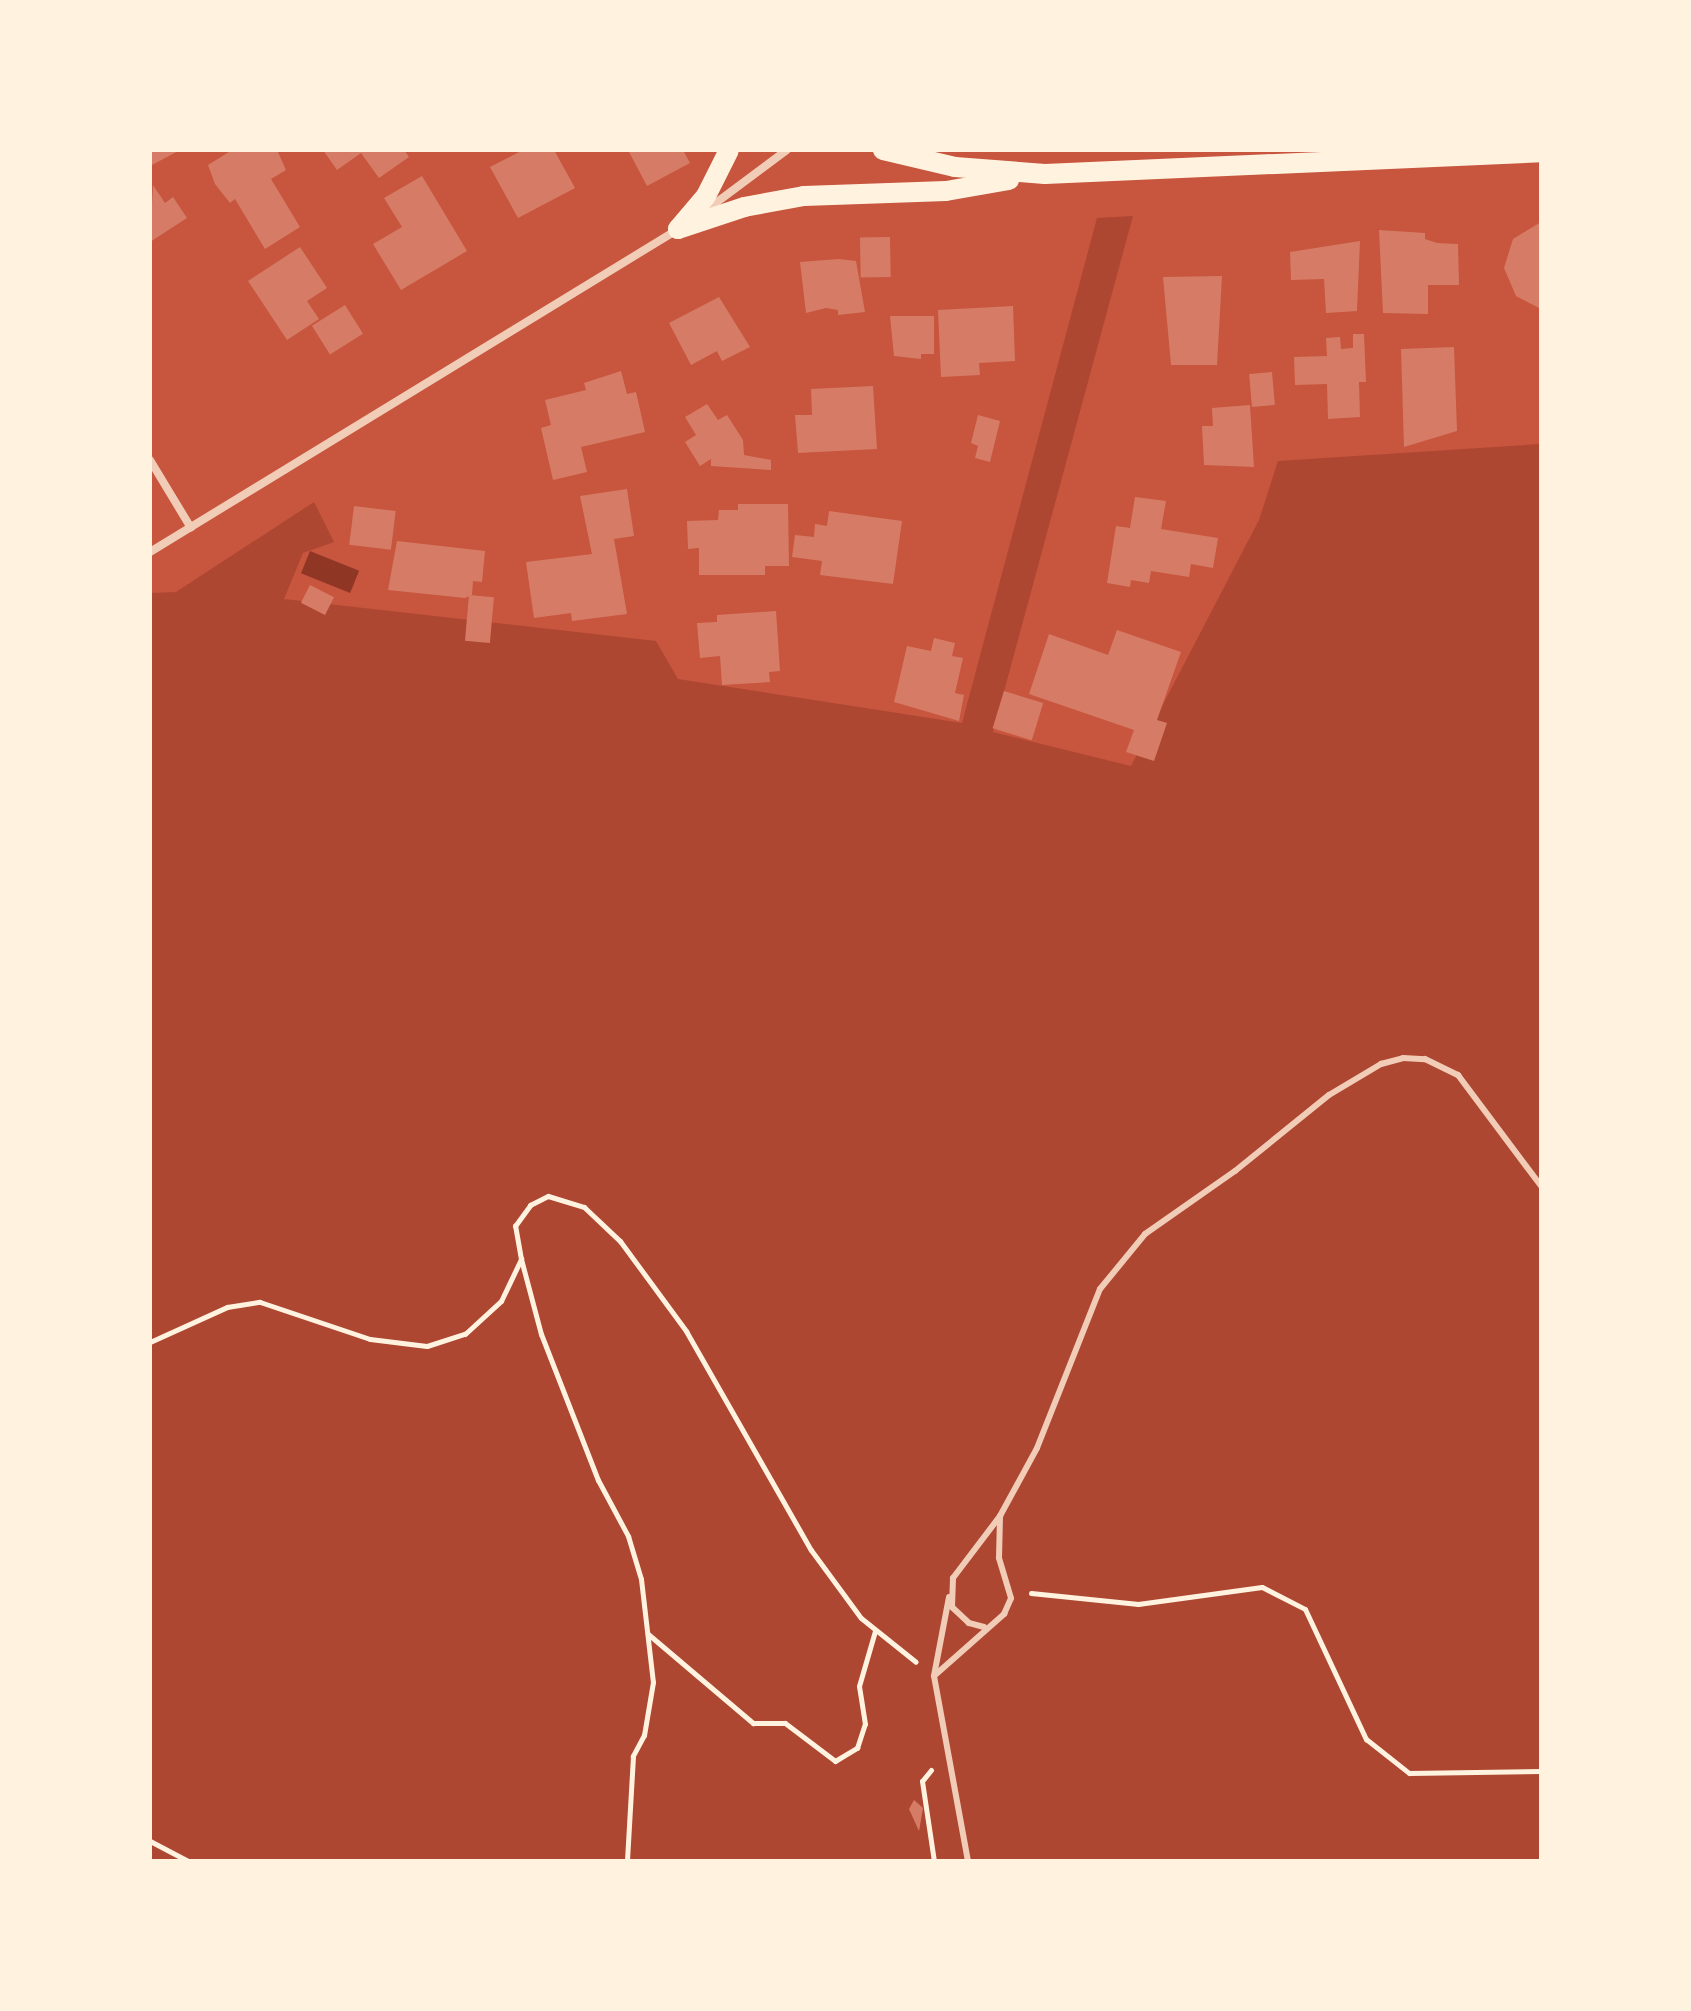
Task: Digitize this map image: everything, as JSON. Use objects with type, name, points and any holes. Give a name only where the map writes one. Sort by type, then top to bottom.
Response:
[{"type":"main road","points":[[678,229],[706,196],[729,150]]},
{"type":"main road","points":[[883,150],[986,172],[1045,174],[1541,152]]},
{"type":"main road","points":[[678,229],[744,207],[804,196],[946,191],[1045,174]]},
{"type":"street","points":[[150,552],[678,229],[787,150]]},
{"type":"street","points":[[150,460],[191,528]]},
{"type":"lane","points":[[968,1861],[934,1676],[949,1597],[961,1563],[1000,1516],[1037,1448],[1110,1270],[1145,1234],[1354,1079],[1403,1058],[1440,1064],[1480,1100],[1541,1186]]},
{"type":"lane","points":[[934,1676],[984,1627],[1004,1614],[1010,1588],[999,1558],[1000,1516]]},
{"type":"lane","points":[[949,1597],[958,1615],[984,1627]]},
{"type":"path","points":[[627,1861],[626,1814],[633,1756],[644,1735],[653,1682],[648,1634],[628,1536],[598,1480],[541,1334],[515,1226],[530,1205],[548,1196],[584,1207],[620,1241],[686,1331],[811,1550],[875,1631],[934,1676]]},
{"type":"path","points":[[150,1342],[227,1307],[260,1302],[370,1339],[427,1346],[465,1334],[501,1301],[521,1259]]},
{"type":"path","points":[[1010,1588],[1138,1604],[1262,1587],[1305,1609],[1366,1739],[1409,1773],[1541,1771]]},
{"type":"path","points":[[648,1634],[753,1723],[785,1723],[813,1739],[835,1761],[857,1748],[865,1724],[859,1686],[875,1631]]},
{"type":"path","points":[[934,1861],[922,1781],[947,1751]]},
{"type":"path","points":[[150,1841],[188,1861]]},
{"type":"shaded area","points":[[1133,216],[993,732],[1131,766],[1259,520],[1278,461],[1541,444],[1541,1861],[150,1861],[150,593],[176,592],[314,502],[334,542],[303,553],[284,599],[656,641],[678,679],[962,723],[1097,218]]},
{"type":"shaded area","points":[[310,551],[359,571],[350,593],[301,573]]},
{"type":"building","points":[[150,150],[180,150],[150,166]]},
{"type":"building","points":[[232,150],[277,150],[286,170],[271,179],[300,227],[265,249],[235,199],[230,203],[215,184],[208,165]]},
{"type":"building","points":[[323,150],[404,150],[409,157],[379,178],[361,153],[337,170]]},
{"type":"building","points":[[523,150],[554,150],[575,188],[518,218],[490,167]]},
{"type":"building","points":[[628,150],[683,150],[690,163],[647,186]]},
{"type":"building","points":[[422,176],[467,251],[401,290],[373,244],[402,227],[384,198]]},
{"type":"building","points":[[153,185],[165,203],[173,197],[187,218],[150,242]]},
{"type":"building","points":[[1541,222],[1541,309],[1516,296],[1504,268],[1513,239]]},
{"type":"building","points":[[1379,230],[1425,233],[1425,239],[1437,243],[1458,244],[1459,285],[1428,285],[1428,314],[1383,313]]},
{"type":"building","points":[[890,237],[891,277],[861,278],[860,238]]},
{"type":"building","points":[[1360,241],[1357,311],[1326,313],[1324,279],[1291,280],[1290,252]]},
{"type":"building","points":[[300,247],[327,288],[307,301],[319,319],[287,340],[248,281]]},
{"type":"building","points":[[856,261],[865,312],[838,315],[838,310],[826,308],[806,313],[800,262]]},
{"type":"building","points":[[1222,276],[1217,365],[1171,365],[1163,277]]},
{"type":"building","points":[[719,297],[750,347],[722,361],[717,351],[691,365],[669,323]]},
{"type":"building","points":[[345,305],[363,334],[330,355],[312,326]]},
{"type":"building","points":[[1013,306],[1015,361],[979,363],[980,375],[941,377],[938,310]]},
{"type":"building","points":[[890,316],[934,316],[934,354],[921,354],[921,359],[894,356]]},
{"type":"building","points":[[1353,334],[1364,334],[1366,382],[1359,382],[1360,417],[1328,419],[1327,384],[1295,385],[1294,357],[1327,356],[1326,338],[1340,337],[1341,349],[1353,348]]},
{"type":"building","points":[[1454,347],[1457,431],[1404,447],[1401,349]]},
{"type":"building","points":[[621,371],[627,394],[636,392],[645,432],[581,447],[587,472],[553,480],[541,428],[551,425],[545,400],[586,390],[584,383]]},
{"type":"building","points":[[1272,372],[1275,405],[1252,407],[1249,374]]},
{"type":"building","points":[[873,386],[877,449],[798,453],[795,415],[812,415],[811,389]]},
{"type":"building","points":[[707,404],[718,420],[727,415],[743,440],[744,455],[771,460],[771,470],[711,466],[711,459],[700,466],[685,442],[696,435],[685,417]]},
{"type":"building","points":[[1250,405],[1254,467],[1204,465],[1202,426],[1213,426],[1212,408]]},
{"type":"building","points":[[978,415],[1000,421],[990,462],[975,458],[978,446],[971,443]]},
{"type":"building","points":[[627,489],[634,536],[614,539],[627,614],[572,621],[571,613],[534,618],[526,562],[592,554],[580,496]]},
{"type":"building","points":[[1135,497],[1166,501],[1161,529],[1218,538],[1213,568],[1191,564],[1189,577],[1151,571],[1149,583],[1131,580],[1130,587],[1107,583],[1116,526],[1130,528]]},
{"type":"building","points":[[738,504],[788,504],[789,566],[765,566],[765,575],[699,575],[699,548],[688,549],[687,521],[718,520],[719,510],[738,510]]},
{"type":"building","points":[[354,506],[396,511],[391,550],[349,545]]},
{"type":"building","points":[[829,511],[902,521],[893,584],[820,575],[822,561],[792,557],[795,535],[814,537],[815,524],[827,526]]},
{"type":"building","points":[[397,541],[485,551],[482,582],[473,581],[472,595],[465,598],[388,590]]},
{"type":"building","points":[[310,585],[334,597],[325,615],[301,603]]},
{"type":"building","points":[[469,595],[494,597],[490,643],[465,641]]},
{"type":"building","points":[[776,611],[780,671],[769,672],[770,682],[722,685],[720,656],[700,658],[697,623],[717,622],[717,615]]},
{"type":"building","points":[[1117,630],[1181,652],[1157,720],[1167,723],[1154,761],[1126,752],[1134,730],[1029,694],[1049,634],[1108,655]]},
{"type":"building","points":[[934,638],[955,643],[952,656],[963,658],[955,693],[964,695],[959,721],[894,702],[907,646],[931,651]]},
{"type":"building","points":[[1004,691],[1043,703],[1032,740],[993,728]]},
{"type":"building","points":[[914,1800],[923,1808],[919,1831],[909,1809]]}]
